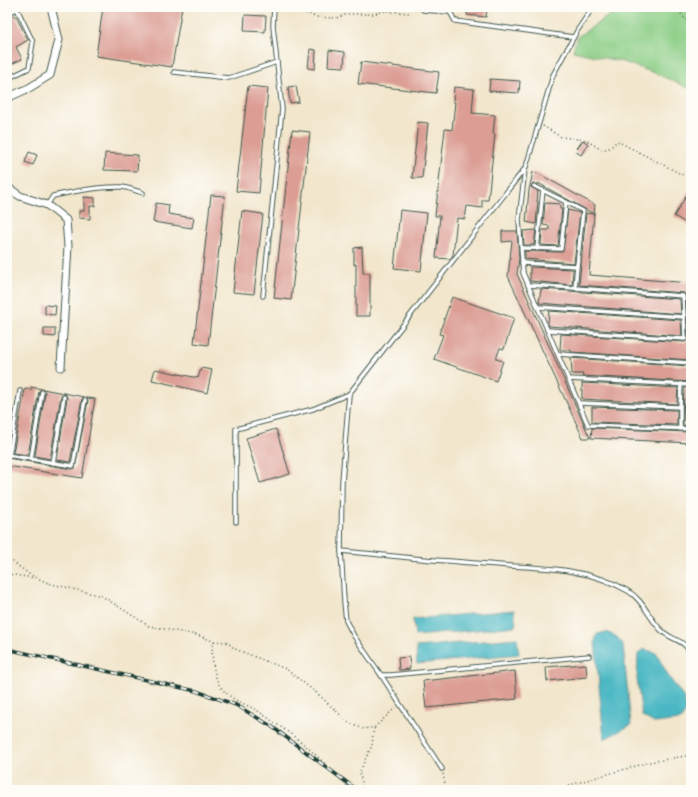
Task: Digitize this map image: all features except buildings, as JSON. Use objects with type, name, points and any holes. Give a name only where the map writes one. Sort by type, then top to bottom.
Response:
[{"type":"street","points":[[7,98],[29,88],[50,75],[59,40],[51,7]]},
{"type":"street","points":[[7,187],[20,196],[47,205],[66,220],[68,246],[61,367]]},
{"type":"lane","points":[[422,7],[423,10],[450,12]]},
{"type":"lane","points":[[450,7],[450,12],[455,21],[574,37]]},
{"type":"lane","points":[[593,7],[553,74],[526,168],[519,220],[523,273],[588,425],[691,429]]},
{"type":"lane","points":[[7,14],[18,8],[33,42],[29,68],[7,79]]},
{"type":"lane","points":[[263,296],[282,109],[273,26],[274,8]]},
{"type":"lane","points":[[174,72],[229,78],[277,62]]},
{"type":"lane","points":[[236,522],[236,429],[314,409],[349,394],[526,168]]},
{"type":"lane","points":[[534,186],[583,210],[575,288]]},
{"type":"lane","points":[[47,205],[53,196],[107,187],[124,187],[143,193]]},
{"type":"lane","points":[[537,248],[543,190]]},
{"type":"lane","points":[[522,248],[561,249],[566,202]]},
{"type":"lane","points":[[522,263],[578,266]]},
{"type":"lane","points":[[528,285],[683,296],[685,339],[547,330]]},
{"type":"lane","points":[[538,308],[684,317]]},
{"type":"lane","points":[[558,354],[691,363]]},
{"type":"lane","points":[[568,379],[691,385]]},
{"type":"lane","points":[[680,429],[681,384]]},
{"type":"lane","points":[[20,391],[8,455],[73,466],[85,400]]},
{"type":"lane","points":[[31,459],[42,392]]},
{"type":"lane","points":[[349,394],[342,482],[341,551],[346,621],[354,636],[442,770]]},
{"type":"lane","points":[[53,463],[64,397]]},
{"type":"lane","points":[[579,403],[680,407]]},
{"type":"lane","points":[[341,551],[442,561],[545,568],[587,575],[629,591],[643,605],[660,629],[669,637],[681,642],[689,651],[691,657]]},
{"type":"lane","points":[[381,675],[589,656]]},
{"type":"path","points":[[677,7],[680,13],[691,25]]},
{"type":"path","points":[[274,8],[296,11],[316,17],[336,18],[348,14],[373,14],[385,12],[409,13]]},
{"type":"path","points":[[538,123],[561,137],[586,140],[602,150],[610,148],[617,141],[683,175]]},
{"type":"path","points":[[7,556],[9,559],[37,578],[48,583],[102,596],[149,626],[197,635],[213,641],[227,642],[235,649],[286,669],[318,694],[349,723],[364,729],[375,727]]},
{"type":"path","points":[[7,574],[37,578]]},
{"type":"path","points":[[213,641],[212,659],[216,678],[225,691],[236,700],[257,711],[290,733],[325,762],[352,790]]},
{"type":"path","points":[[364,790],[360,773],[362,766],[369,756],[375,727],[399,704]]},
{"type":"path","points":[[562,790],[573,784],[642,765],[691,754]]},
{"type":"path","points":[[442,770],[446,790]]},
{"type":"green space","points":[[622,7],[691,7],[691,89],[655,73],[623,62],[573,51],[577,37]]},
{"type":"water","points":[[514,610],[516,626],[415,636],[413,619]]},
{"type":"water","points":[[606,632],[617,637],[623,645],[631,725],[604,739],[595,642],[597,634]]},
{"type":"water","points":[[517,638],[519,654],[417,664],[416,647]]},
{"type":"water","points":[[644,649],[656,653],[669,677],[684,698],[686,712],[681,720],[654,723],[642,716],[637,679],[638,654]]},
{"type":"railway","points":[[7,649],[196,691],[236,705],[271,726],[357,790]]}]
